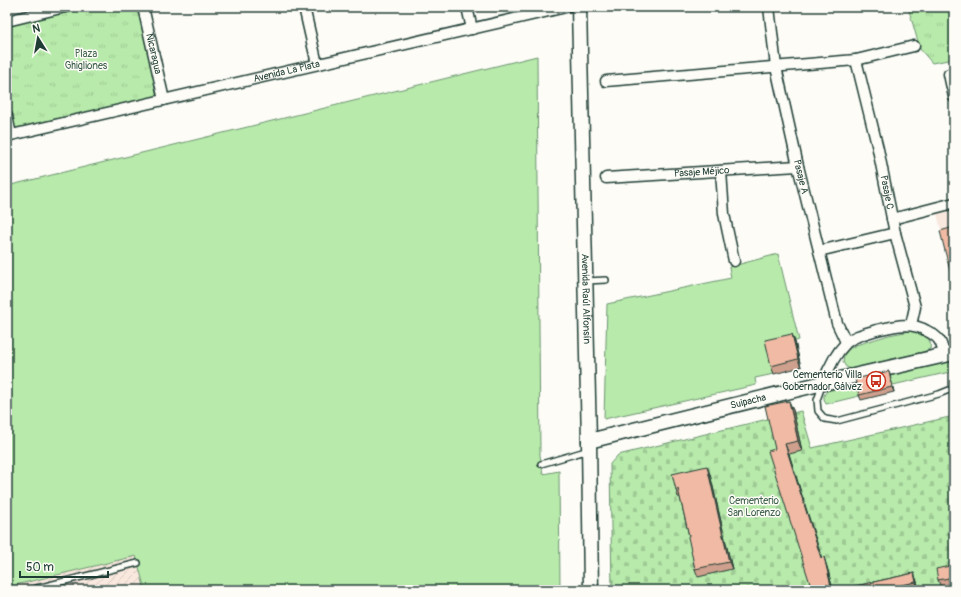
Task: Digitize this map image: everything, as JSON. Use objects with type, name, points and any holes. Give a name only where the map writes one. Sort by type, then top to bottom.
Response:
[{"type":"main road","name":"Avenida Raúl Alfonsín","points":[[579,7],[591,590]]},
{"type":"main road","name":"Suipacha","points":[[589,445],[823,383],[949,354]]},
{"type":"street","points":[[7,21],[66,7]]},
{"type":"street","name":"Nicaragua","points":[[143,7],[164,100]]},
{"type":"street","points":[[304,7],[317,64]]},
{"type":"street","points":[[467,7],[472,29]]},
{"type":"street","name":"Avenida La Plata","points":[[9,135],[566,7]]},
{"type":"street","name":"Pasaje A","points":[[769,7],[776,67],[798,166],[837,323],[846,342]]},
{"type":"street","points":[[606,81],[856,60],[914,46]]},
{"type":"street","name":"Pasaje C","points":[[856,60],[878,149],[895,233],[914,308],[911,325]]},
{"type":"street","points":[[949,74],[954,97]]},
{"type":"street","points":[[7,116],[9,135]]},
{"type":"street","name":"Pasaje Méjico","points":[[606,178],[798,166]]},
{"type":"street","points":[[721,171],[724,214],[734,261]]},
{"type":"street","points":[[892,219],[954,203]]},
{"type":"street","points":[[819,252],[895,233]]},
{"type":"street","points":[[823,383],[827,370],[846,342],[863,333],[898,325],[921,327],[940,341],[949,354]]},
{"type":"lane","points":[[585,281],[606,280]]},
{"type":"lane","points":[[823,383],[817,400],[818,411],[825,419],[837,421],[939,394],[954,388]]},
{"type":"lane","points":[[542,464],[589,445]]},
{"type":"lane","points":[[29,590],[138,563]]},
{"type":"shaded area","points":[[954,210],[954,282],[937,214]]},
{"type":"shaded area","points":[[136,556],[145,590],[7,590],[7,587]]},
{"type":"green space","name":"Plaza Ghigliones","points":[[82,7],[139,7],[158,93],[155,97],[20,129],[14,127],[7,96],[7,25]]},
{"type":"green space","points":[[908,7],[954,7],[954,59],[932,63],[920,49]]},
{"type":"green space","points":[[537,56],[540,455],[543,474],[559,471],[560,590],[145,590],[136,556],[7,587],[7,186]]},
{"type":"green space","points":[[778,254],[799,340],[768,348],[774,374],[755,378],[756,385],[604,419],[607,304],[731,278],[729,267]]},
{"type":"green space","points":[[910,331],[922,334],[928,338],[930,341],[930,349],[851,369],[846,367],[843,362],[844,355],[849,349],[856,345],[889,335]]},
{"type":"green space","points":[[954,358],[954,371],[893,385],[890,376],[915,366]]},
{"type":"green space","points":[[857,384],[859,396],[826,404],[824,395],[827,391]]},
{"type":"green space","name":"Cementerio San Lorenzo","points":[[801,411],[812,448],[954,416],[954,590],[612,590],[610,464],[618,455]]},
{"type":"building","points":[[954,227],[954,287],[940,231]]},
{"type":"building","points":[[792,334],[798,359],[771,366],[765,340]]},
{"type":"building","points":[[889,371],[892,387],[859,395],[855,379]]},
{"type":"building","points":[[789,401],[798,441],[785,444],[821,558],[824,557],[832,590],[812,590],[768,451],[775,449],[765,406]]},
{"type":"building","points":[[707,466],[729,562],[695,569],[678,489],[676,490],[672,474]]},
{"type":"building","points":[[954,565],[954,577],[938,580],[936,569]]},
{"type":"building","points":[[914,573],[916,582],[879,590],[838,590]]},
{"type":"building","points":[[737,587],[737,590],[723,590]]},
{"type":"place","name":"Cementerio Villa Gobernador Gálvez","points":[[876,381]]}]
